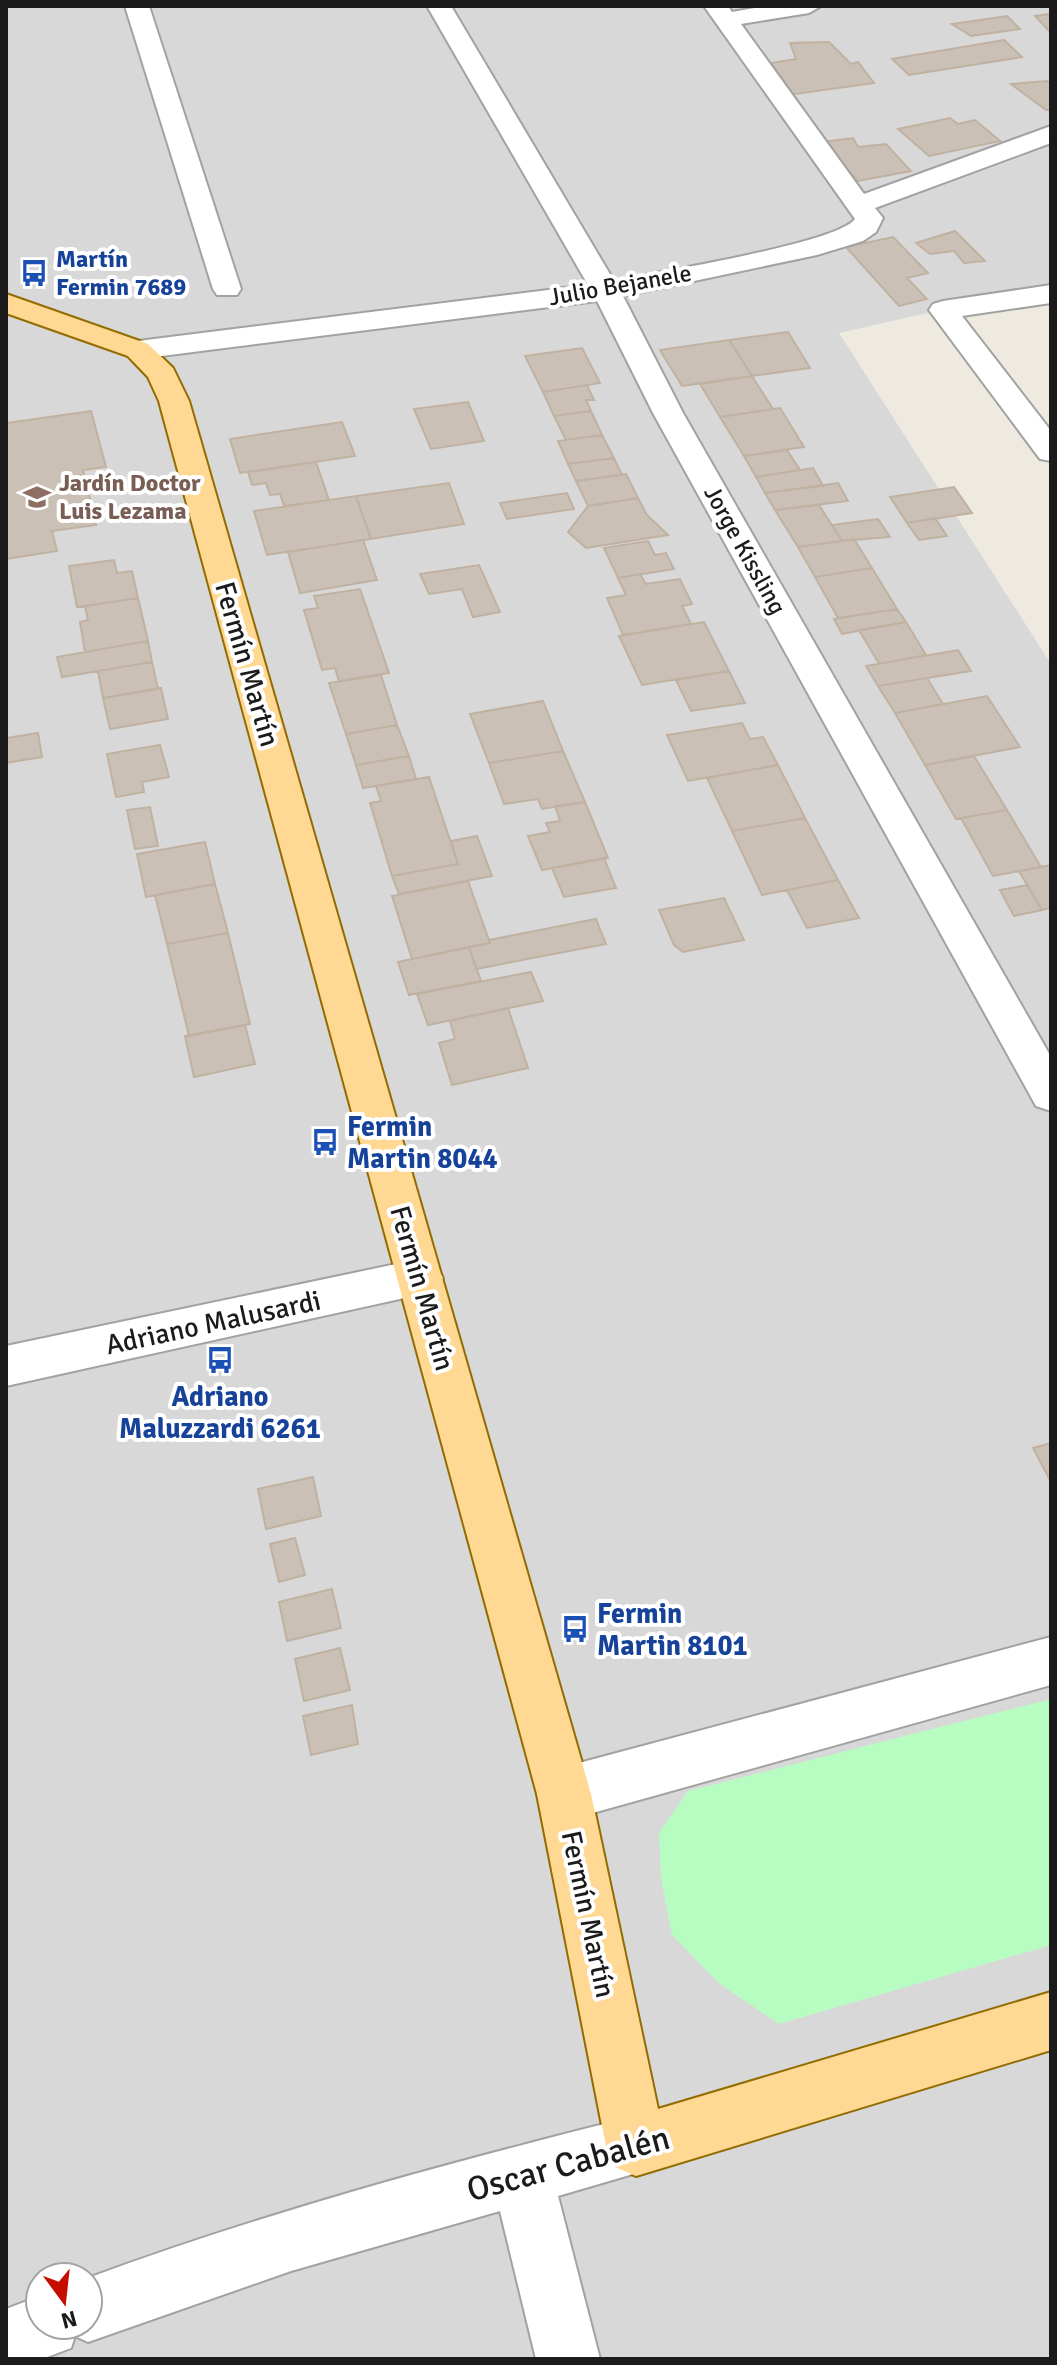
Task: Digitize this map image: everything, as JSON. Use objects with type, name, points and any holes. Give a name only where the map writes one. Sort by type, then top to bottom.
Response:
[{"type":"main road","name":"Fermín Martín","points":[[6,303],[138,350],[162,374],[174,401],[564,1794],[636,2146]]},
{"type":"main road","name":"Oscar Cabalén","points":[[636,2146],[1051,2021]]},
{"type":"street","points":[[137,6],[227,289]]},
{"type":"street","name":"Jorge Kissling","points":[[439,6],[606,291],[668,413],[1051,1095]]},
{"type":"street","points":[[721,13],[809,6]]},
{"type":"street","points":[[721,13],[858,205],[1051,134]]},
{"type":"street","name":"Julio Bejanele","points":[[138,350],[606,291],[807,249],[853,235],[866,226],[869,218],[858,205]]},
{"type":"street","points":[[1051,294],[943,310],[1051,452]]},
{"type":"street","name":"Adriano Malusardi","points":[[6,1366],[420,1278]]},
{"type":"street","points":[[564,1794],[1051,1661]]},
{"type":"street","name":"Oscar Cabalén","points":[[104,2304],[200,2267],[522,2174],[636,2146]]},
{"type":"street","points":[[522,2174],[568,2359]]},
{"type":"shaded area","points":[[6,6],[1051,6],[1051,285],[839,333],[1051,664],[1051,2359],[6,2359]]},
{"type":"green space","points":[[1051,1699],[1051,1945],[779,2024],[720,1984],[672,1935],[661,1878],[659,1833],[688,1791]]},
{"type":"building","points":[[1051,14],[1051,33],[1035,16]]},
{"type":"building","points":[[1007,16],[1020,29],[971,36],[952,24]]},
{"type":"building","points":[[1004,40],[1022,57],[909,75],[892,59]]},
{"type":"building","points":[[829,42],[851,64],[858,62],[874,83],[788,95],[771,63],[796,59],[790,43]]},
{"type":"building","points":[[1047,81],[1051,84],[1051,110],[1046,110],[1011,84]]},
{"type":"building","points":[[950,118],[958,124],[975,120],[1000,141],[929,156],[898,129]]},
{"type":"building","points":[[853,138],[858,147],[886,144],[911,171],[858,181],[822,142]]},
{"type":"building","points":[[955,231],[985,261],[964,263],[954,251],[930,254],[916,243]]},
{"type":"building","points":[[893,237],[928,273],[907,278],[927,299],[899,306],[846,247]]},
{"type":"building","points":[[788,332],[810,368],[752,376],[729,340]]},
{"type":"building","points":[[729,340],[752,376],[682,386],[660,350]]},
{"type":"building","points":[[582,348],[600,383],[543,392],[525,356]]},
{"type":"building","points":[[752,376],[773,409],[720,417],[700,384]]},
{"type":"building","points":[[587,385],[594,400],[586,400],[591,411],[554,416],[543,392]]},
{"type":"building","points":[[468,402],[484,441],[431,449],[414,409]]},
{"type":"building","points":[[780,408],[804,447],[744,456],[720,417]]},
{"type":"building","points":[[91,411],[106,467],[83,470],[96,525],[52,531],[57,551],[6,559],[6,423]]},
{"type":"building","points":[[591,411],[602,435],[566,440],[554,416]]},
{"type":"building","points":[[342,422],[355,456],[240,473],[230,439]]},
{"type":"building","points":[[602,435],[614,458],[568,464],[558,441]]},
{"type":"building","points":[[787,450],[800,470],[756,477],[744,456]]},
{"type":"building","points":[[614,458],[622,475],[576,481],[568,464]]},
{"type":"building","points":[[316,462],[329,500],[284,506],[280,494],[270,495],[266,483],[252,485],[248,472]]},
{"type":"building","points":[[813,468],[823,486],[765,493],[756,477]]},
{"type":"building","points":[[626,474],[638,498],[588,506],[576,481]]},
{"type":"building","points":[[449,483],[464,524],[371,539],[356,496]]},
{"type":"building","points":[[838,483],[848,501],[775,510],[765,493]]},
{"type":"building","points":[[954,487],[972,513],[907,523],[890,497]]},
{"type":"building","points":[[567,493],[574,509],[507,519],[500,503]]},
{"type":"building","points":[[356,496],[371,539],[267,555],[254,511]]},
{"type":"building","points":[[638,498],[647,515],[668,535],[586,548],[568,532],[588,506]]},
{"type":"building","points":[[819,505],[842,541],[798,547],[775,510]]},
{"type":"building","points":[[935,518],[947,536],[919,540],[907,523]]},
{"type":"building","points":[[878,519],[890,537],[842,541],[832,525]]},
{"type":"building","points":[[854,539],[872,568],[815,577],[798,547]]},
{"type":"building","points":[[363,540],[377,580],[300,593],[288,552]]},
{"type":"building","points":[[648,541],[655,555],[666,553],[674,569],[618,578],[604,548]]},
{"type":"building","points":[[114,560],[117,573],[132,571],[138,598],[77,607],[69,566]]},
{"type":"building","points":[[479,565],[500,612],[473,617],[462,589],[429,594],[420,574]]},
{"type":"building","points":[[872,568],[897,609],[838,618],[815,577]]},
{"type":"building","points":[[640,574],[646,584],[680,579],[692,604],[682,606],[691,624],[623,635],[607,598],[626,595],[618,578]]},
{"type":"building","points":[[360,589],[389,673],[339,681],[335,668],[322,670],[304,610],[318,608],[314,596]]},
{"type":"building","points":[[138,598],[148,641],[85,652],[80,622],[88,620],[85,606]]},
{"type":"building","points":[[897,609],[906,622],[842,634],[834,619]]},
{"type":"building","points":[[704,622],[729,671],[642,685],[619,636]]},
{"type":"building","points":[[906,622],[926,655],[879,664],[859,630]]},
{"type":"building","points":[[148,641],[152,662],[62,677],[57,657]]},
{"type":"building","points":[[958,650],[971,671],[878,686],[866,666]]},
{"type":"building","points":[[152,662],[158,689],[103,698],[98,671]]},
{"type":"building","points":[[729,671],[745,703],[691,711],[676,680]]},
{"type":"building","points":[[381,675],[397,725],[346,734],[329,683]]},
{"type":"building","points":[[927,678],[943,704],[895,713],[878,686]]},
{"type":"building","points":[[161,688],[168,719],[110,729],[103,698]]},
{"type":"building","points":[[987,696],[1020,747],[925,765],[895,713]]},
{"type":"building","points":[[543,701],[563,751],[489,763],[470,714]]},
{"type":"building","points":[[742,723],[750,739],[763,737],[778,765],[688,781],[667,735]]},
{"type":"building","points":[[397,725],[409,756],[356,765],[346,734]]},
{"type":"building","points":[[38,733],[42,757],[6,763],[6,738]]},
{"type":"building","points":[[160,745],[169,777],[142,782],[144,792],[116,797],[107,754]]},
{"type":"building","points":[[563,751],[585,802],[542,809],[538,799],[504,804],[489,763]]},
{"type":"building","points":[[409,756],[416,779],[363,788],[356,765]]},
{"type":"building","points":[[974,756],[1007,810],[956,819],[925,765]]},
{"type":"building","points":[[778,765],[805,818],[732,831],[707,778]]},
{"type":"building","points":[[429,777],[458,864],[392,876],[370,803],[381,801],[376,786]]},
{"type":"building","points":[[585,802],[608,858],[542,870],[528,836],[550,832],[546,823],[560,821],[555,806]]},
{"type":"building","points":[[150,807],[158,846],[135,849],[127,810]]},
{"type":"building","points":[[1007,810],[1041,867],[993,876],[961,818]]},
{"type":"building","points":[[805,818],[838,880],[762,895],[732,831]]},
{"type":"building","points":[[477,836],[492,876],[399,894],[392,876],[458,864],[451,841]]},
{"type":"building","points":[[205,842],[215,884],[146,897],[137,854]]},
{"type":"building","points":[[604,858],[616,888],[564,897],[552,868]]},
{"type":"building","points":[[1051,865],[1051,908],[1042,910],[1019,871]]},
{"type":"building","points":[[838,880],[859,918],[807,928],[787,890]]},
{"type":"building","points":[[468,881],[490,943],[412,959],[392,896]]},
{"type":"building","points":[[215,884],[228,933],[167,944],[155,895]]},
{"type":"building","points":[[1027,885],[1042,910],[1014,916],[1000,890]]},
{"type":"building","points":[[724,898],[744,940],[683,952],[674,945],[659,910]]},
{"type":"building","points":[[596,919],[606,944],[476,969],[469,947],[490,943],[489,940]]},
{"type":"building","points":[[228,933],[250,1024],[189,1036],[167,944]]},
{"type":"building","points":[[469,947],[481,981],[409,995],[398,962]]},
{"type":"building","points":[[531,972],[543,1001],[428,1025],[417,994]]},
{"type":"building","points":[[508,1008],[528,1068],[452,1085],[439,1043],[455,1039],[450,1021]]},
{"type":"building","points":[[245,1025],[255,1064],[194,1077],[185,1036]]},
{"type":"building","points":[[1051,1443],[1051,1482],[1033,1448]]},
{"type":"building","points":[[313,1477],[321,1516],[266,1529],[258,1489]]},
{"type":"building","points":[[295,1538],[305,1575],[279,1582],[270,1544]]},
{"type":"building","points":[[332,1589],[341,1628],[287,1641],[279,1602]]},
{"type":"building","points":[[340,1648],[350,1690],[304,1701],[295,1659]]},
{"type":"building","points":[[352,1705],[358,1744],[311,1755],[303,1716]]},
{"type":"place","name":"Martín Fermin 7689","points":[[34,273]]},
{"type":"place","name":"Jardín Doctor Luis Lezama","points":[[37,497]]},
{"type":"place","name":"Fermin Martin 8044","points":[[325,1142]]},
{"type":"place","name":"Adriano Maluzzardi 6261","points":[[220,1360]]},
{"type":"place","name":"Fermin Martin 8101","points":[[575,1629]]}]
